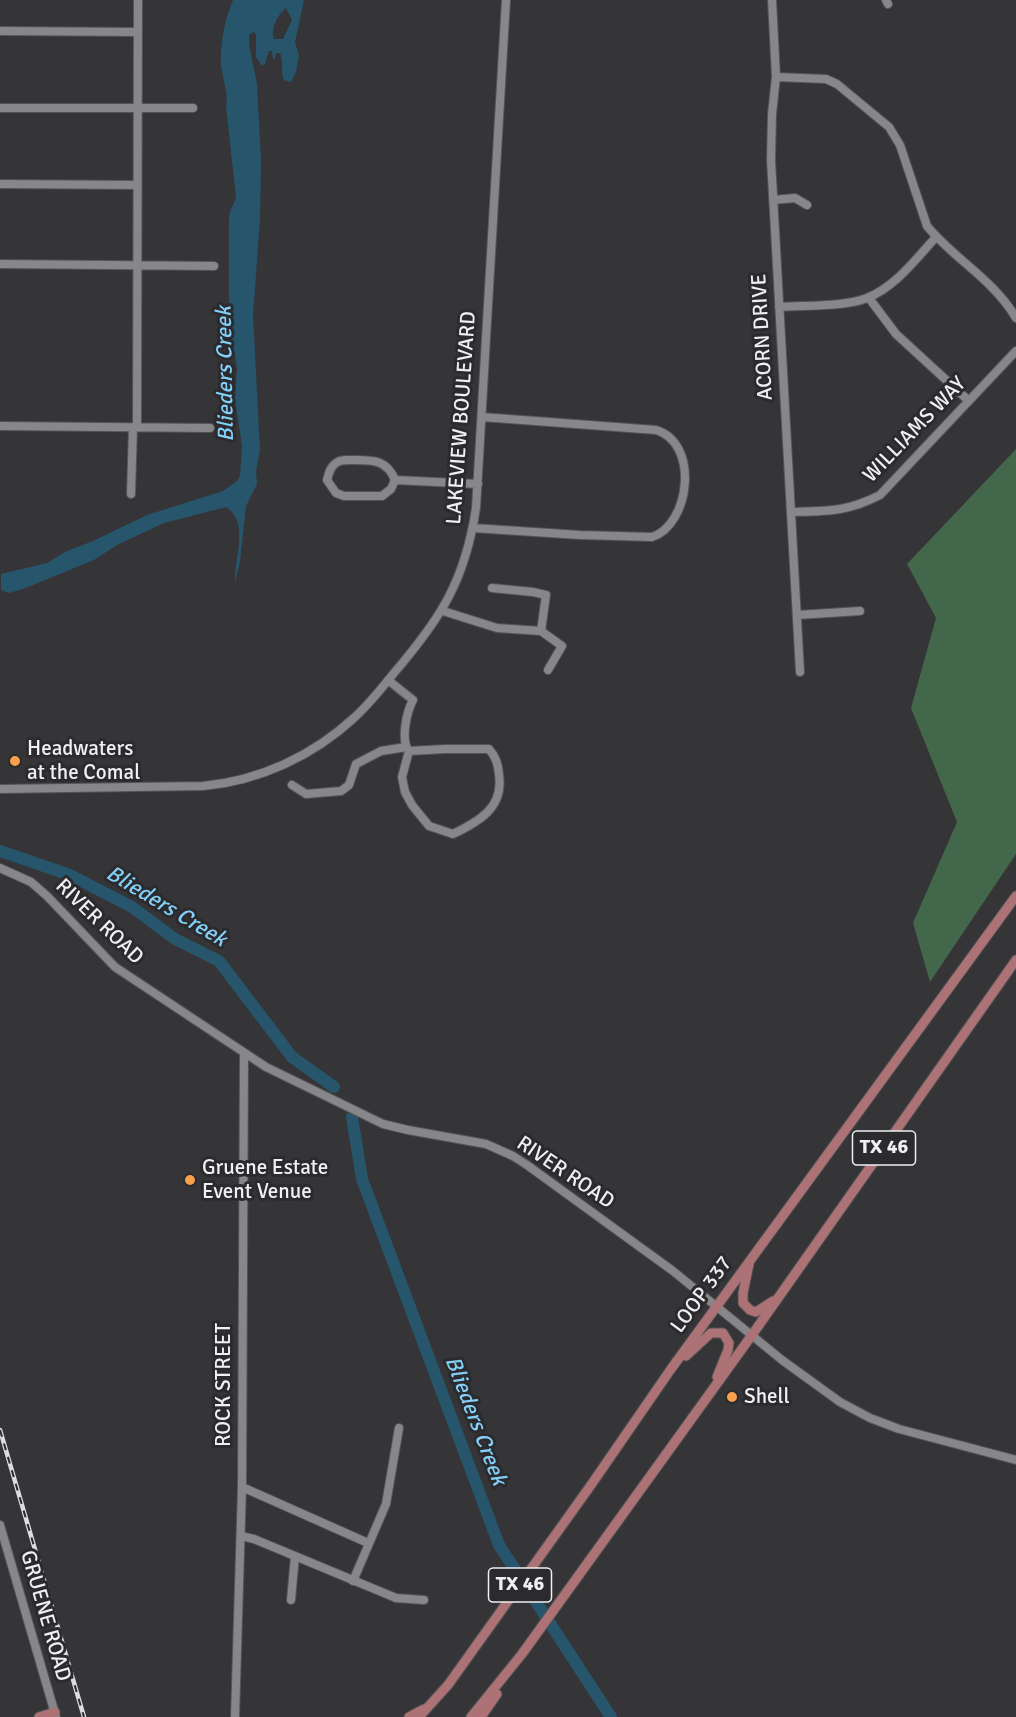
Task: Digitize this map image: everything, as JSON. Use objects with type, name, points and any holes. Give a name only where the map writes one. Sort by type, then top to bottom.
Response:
[{"type":"main road","name":"LOOP 337","points":[[419,1717],[448,1685],[750,1258],[1016,896]]},
{"type":"main road","name":"TX 46","points":[[471,1717],[522,1654],[752,1335],[1016,960]]},
{"type":"main road","points":[[750,1258],[742,1298],[746,1306],[756,1312],[762,1310],[781,1294]]},
{"type":"main road","points":[[667,1374],[704,1338],[711,1333],[723,1333],[729,1342],[728,1350],[709,1394]]},
{"type":"main road","points":[[481,1717],[522,1654]]},
{"type":"main road","points":[[410,1717],[431,1706]]},
{"type":"main road","points":[[39,1717],[56,1715]]},
{"type":"street","points":[[131,494],[139,327],[136,109],[138,0]]},
{"type":"street","name":"LAKEVIEW BOULEVARD","points":[[0,789],[153,788],[220,785],[247,779],[293,760],[336,734],[356,716],[388,680],[442,611],[462,569],[473,528],[478,484],[506,0]]},
{"type":"street","name":"ACORN DRIVE","points":[[772,0],[776,77],[771,160],[800,672]]},
{"type":"street","points":[[0,31],[137,32]]},
{"type":"street","points":[[776,77],[826,79],[837,84],[889,127],[900,145],[927,226],[936,237],[996,290],[1016,318]]},
{"type":"street","points":[[0,108],[193,108]]},
{"type":"street","points":[[0,184],[137,184]]},
{"type":"street","points":[[773,200],[795,198],[807,205]]},
{"type":"street","points":[[779,307],[845,303],[868,297],[898,277],[936,237]]},
{"type":"street","points":[[0,264],[214,266]]},
{"type":"street","points":[[868,297],[889,327],[969,401]]},
{"type":"street","name":"WILLIAMS WAY","points":[[791,512],[841,510],[860,506],[880,495],[1016,351]]},
{"type":"street","points":[[473,528],[652,537],[662,532],[671,523],[677,512],[685,475],[682,452],[672,440],[656,429],[482,417]]},
{"type":"street","points":[[0,426],[210,428]]},
{"type":"street","points":[[340,460],[373,460],[381,462],[392,473],[395,480],[391,489],[382,496],[344,496],[336,493],[327,480],[330,470],[340,460]]},
{"type":"street","points":[[395,480],[478,484]]},
{"type":"street","points":[[492,588],[546,595],[541,631]]},
{"type":"street","points":[[442,611],[497,628],[541,631],[562,646],[548,670]]},
{"type":"street","points":[[797,615],[860,611]]},
{"type":"street","points":[[292,785],[306,795],[340,791],[349,785],[356,764],[381,751],[407,749],[489,749],[495,756],[500,779],[500,789],[495,805],[478,822],[453,834],[429,826],[412,805],[405,792],[402,777],[407,749],[406,718],[413,700],[388,680]]},
{"type":"street","name":"RIVER ROAD","points":[[0,868],[31,882],[115,967],[275,1072],[383,1124],[474,1141],[513,1156],[673,1271],[824,1392],[870,1418],[899,1429],[1016,1460]]},
{"type":"street","name":"ROCK STREET","points":[[235,1717],[242,1487],[244,1053]]},
{"type":"street","points":[[353,1581],[386,1504],[399,1428]]},
{"type":"street","points":[[242,1487],[368,1543]]},
{"type":"street","name":"GRUENE ROAD","points":[[0,1525],[56,1715]]},
{"type":"street","points":[[240,1536],[254,1539],[396,1598],[424,1600]]},
{"type":"street","points":[[291,1600],[295,1556]]},
{"type":"green space","points":[[1016,449],[1016,854],[930,982],[913,923],[957,822],[911,708],[936,618],[907,564]]},
{"type":"water","points":[[233,0],[304,0],[295,42],[299,56],[296,72],[291,82],[284,80],[280,53],[276,53],[273,59],[272,51],[269,51],[265,64],[262,66],[256,57],[256,34],[253,32],[249,35],[257,84],[261,159],[260,220],[253,315],[260,450],[256,472],[257,484],[246,506],[240,562],[235,582],[239,531],[233,514],[226,507],[164,523],[117,545],[94,560],[23,589],[9,593],[1,590],[1,574],[47,563],[67,551],[147,515],[223,491],[240,476],[242,446],[235,399],[237,368],[229,318],[229,218],[236,198],[226,106],[227,96],[221,64],[225,23]],"holes":[[[286,8],[292,20],[283,39],[274,39],[273,31],[276,22]]]},
{"type":"waterway","name":"Blieders Creek","points":[[0,851],[70,875],[132,907],[175,939],[219,961],[292,1057],[334,1087]]},
{"type":"waterway","name":"Blieders Creek","points":[[352,1117],[362,1179],[499,1545],[611,1717]]},
{"type":"railway","points":[[0,1430],[84,1717]]},
{"type":"place","name":"Headwaters at the Comal","points":[[15,761]]},
{"type":"place","name":"Gruene Estate Event Venue","points":[[190,1180]]},
{"type":"place","name":"Shell","points":[[732,1397]]}]
